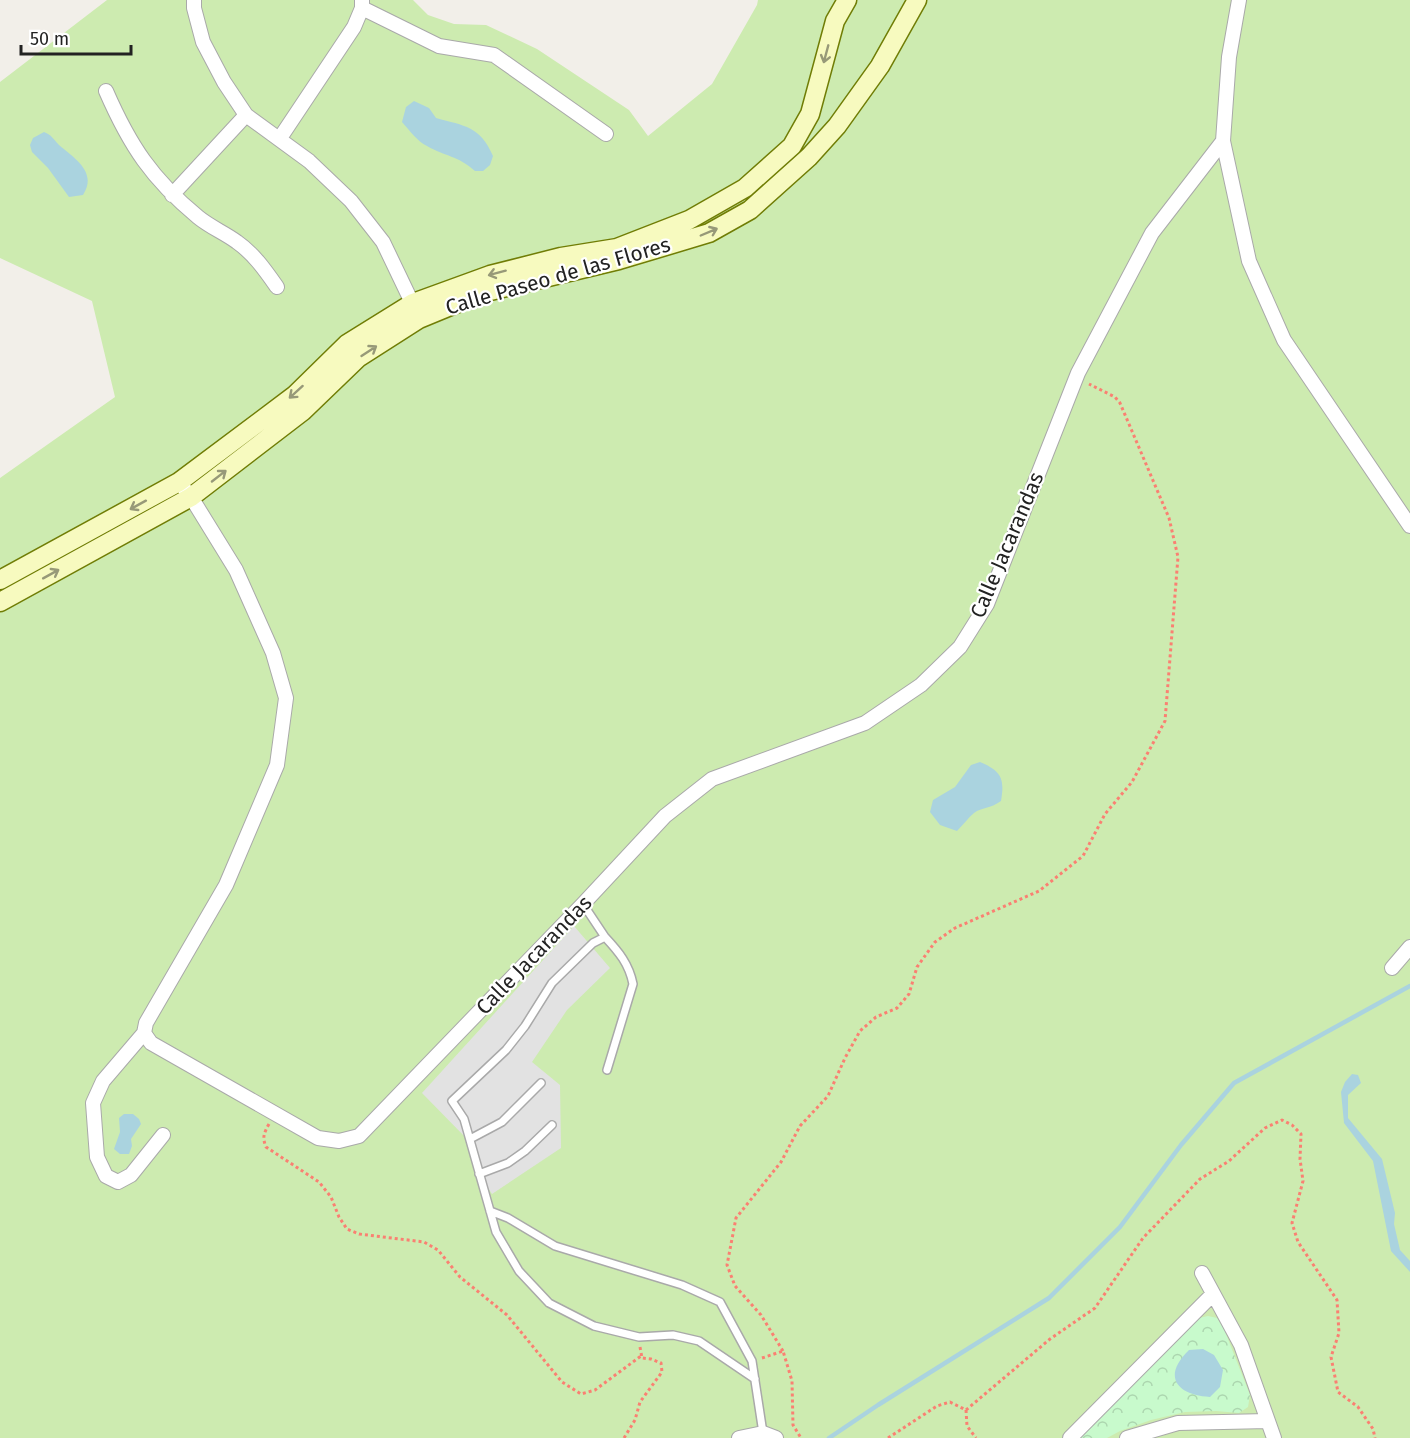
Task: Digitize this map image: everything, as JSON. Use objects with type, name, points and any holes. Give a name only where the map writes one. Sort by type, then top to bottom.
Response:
[{"type":"street","points":[[194,0],[203,42],[224,82],[246,115],[309,161],[351,201],[382,242],[416,311]]},
{"type":"street","name":"Calle Paseo de las Flores","points":[[0,580],[179,482],[295,394],[347,344],[490,275],[561,257],[617,248],[689,220],[745,188],[792,146],[810,114],[835,21],[847,0]]},
{"type":"street","name":"Calle Paseo de las Flores","points":[[0,602],[191,497],[303,411],[358,358],[416,311],[619,260],[709,233],[750,210],[808,157],[837,126],[880,66],[918,0]]},
{"type":"street","points":[[1239,0],[1228,57],[1223,141],[1249,261],[1284,340],[1410,526]]},
{"type":"street","points":[[280,138],[354,27],[362,4],[439,46],[494,55],[606,135]]},
{"type":"street","points":[[106,91],[120,124],[138,156],[155,178],[200,219],[237,242],[259,262],[277,287]]},
{"type":"street","points":[[172,195],[246,115]]},
{"type":"street","name":"Calle Jacarandas","points":[[144,1033],[151,1043],[318,1138],[339,1141],[359,1136],[665,816],[712,779],[865,723],[921,685],[960,647],[987,604],[1076,378],[1152,233],[1223,141]]},
{"type":"street","points":[[164,1135],[131,1175],[118,1182],[106,1176],[97,1157],[93,1103],[103,1081],[144,1033],[146,1023],[226,885],[277,765],[286,698],[273,653],[236,570],[191,497],[179,482]]},
{"type":"street","points":[[1392,968],[1410,946]]},
{"type":"street","points":[[1202,1273],[1241,1345],[1274,1438]]},
{"type":"street","points":[[1070,1438],[1213,1294]]},
{"type":"street","points":[[1127,1438],[1178,1424],[1268,1421]]},
{"type":"street","points":[[739,1438],[770,1436]]},
{"type":"lane","points":[[583,904],[605,937],[623,957],[630,970],[633,984],[607,1070]]},
{"type":"lane","points":[[605,937],[594,943],[552,983],[525,1026],[506,1050],[452,1101],[464,1119],[496,1232],[519,1272],[549,1303],[594,1326],[639,1337],[673,1335],[699,1341],[755,1379]]},
{"type":"lane","points":[[470,1138],[502,1122],[541,1083]]},
{"type":"lane","points":[[479,1174],[508,1163],[525,1151],[552,1125]]},
{"type":"lane","points":[[490,1211],[508,1218],[555,1246],[682,1285],[720,1302],[752,1361],[770,1436]]},
{"type":"path","points":[[801,1438],[793,1425],[792,1381],[783,1352],[761,1315],[735,1286],[727,1265],[736,1218],[781,1162],[800,1126],[828,1096],[860,1031],[876,1017],[897,1008],[909,994],[917,967],[935,942],[955,928],[1039,891],[1083,856],[1105,814],[1132,782],[1165,721],[1178,557],[1169,518],[1120,403],[1115,396],[1105,390],[1076,378]]},
{"type":"path","points":[[275,1114],[264,1134],[263,1140],[266,1147],[319,1182],[331,1197],[347,1229],[359,1234],[424,1242],[438,1250],[460,1277],[507,1315],[562,1382],[581,1394],[595,1390],[641,1356]]},
{"type":"path","points":[[966,1410],[1050,1339],[1095,1308],[1143,1238],[1200,1179],[1229,1161],[1265,1128],[1282,1120],[1292,1125],[1301,1134],[1300,1159],[1303,1181],[1292,1223],[1298,1242],[1337,1300],[1339,1333],[1331,1356],[1338,1392],[1358,1407],[1373,1430],[1375,1438]]},
{"type":"path","points":[[639,1337],[641,1356]]},
{"type":"path","points":[[752,1361],[783,1352]]},
{"type":"path","points":[[624,1438],[635,1420],[640,1402],[662,1372],[661,1363],[644,1359],[641,1356]]},
{"type":"path","points":[[888,1438],[937,1406],[950,1402],[966,1410]]},
{"type":"path","points":[[966,1410],[967,1426],[976,1438]]},
{"type":"green space","points":[[107,0],[413,0],[428,15],[454,24],[486,25],[537,49],[629,110],[648,136],[712,84],[758,0],[1410,0],[1410,1438],[0,1438],[0,478],[115,397],[92,301],[0,258],[0,82]]},
{"type":"green space","points":[[1208,1316],[1217,1318],[1224,1329],[1250,1395],[1248,1407],[1239,1413],[1185,1412],[1151,1420],[1107,1438],[1080,1438],[1199,1318]]},
{"type":"shaded area","points":[[574,926],[610,968],[567,1010],[532,1062],[560,1085],[561,1148],[492,1194],[479,1174],[469,1141],[422,1093]]},
{"type":"water","points":[[414,101],[429,108],[436,118],[477,133],[493,156],[490,165],[483,171],[475,171],[463,162],[434,150],[414,136],[402,122],[406,107]]},
{"type":"water","points":[[44,132],[77,160],[86,172],[87,187],[83,195],[69,197],[48,168],[32,152],[30,145],[33,138]]},
{"type":"water","points":[[980,762],[1000,776],[1001,801],[974,813],[957,831],[940,825],[930,812],[933,800],[955,787],[971,765]]},
{"type":"water","points":[[1352,1074],[1358,1075],[1361,1083],[1348,1095],[1348,1118],[1382,1159],[1395,1213],[1394,1224],[1400,1250],[1410,1261],[1410,1272],[1391,1251],[1373,1161],[1344,1123],[1341,1092],[1345,1082]]},
{"type":"water","points":[[124,1114],[133,1114],[141,1124],[131,1139],[132,1146],[129,1154],[120,1154],[114,1149],[120,1132],[119,1118]]},
{"type":"water","points":[[1203,1349],[1214,1355],[1223,1370],[1220,1387],[1210,1397],[1181,1388],[1175,1376],[1176,1368],[1189,1350]]},
{"type":"waterway","points":[[829,1438],[1049,1298],[1120,1227],[1181,1145],[1234,1083],[1410,986]]}]
